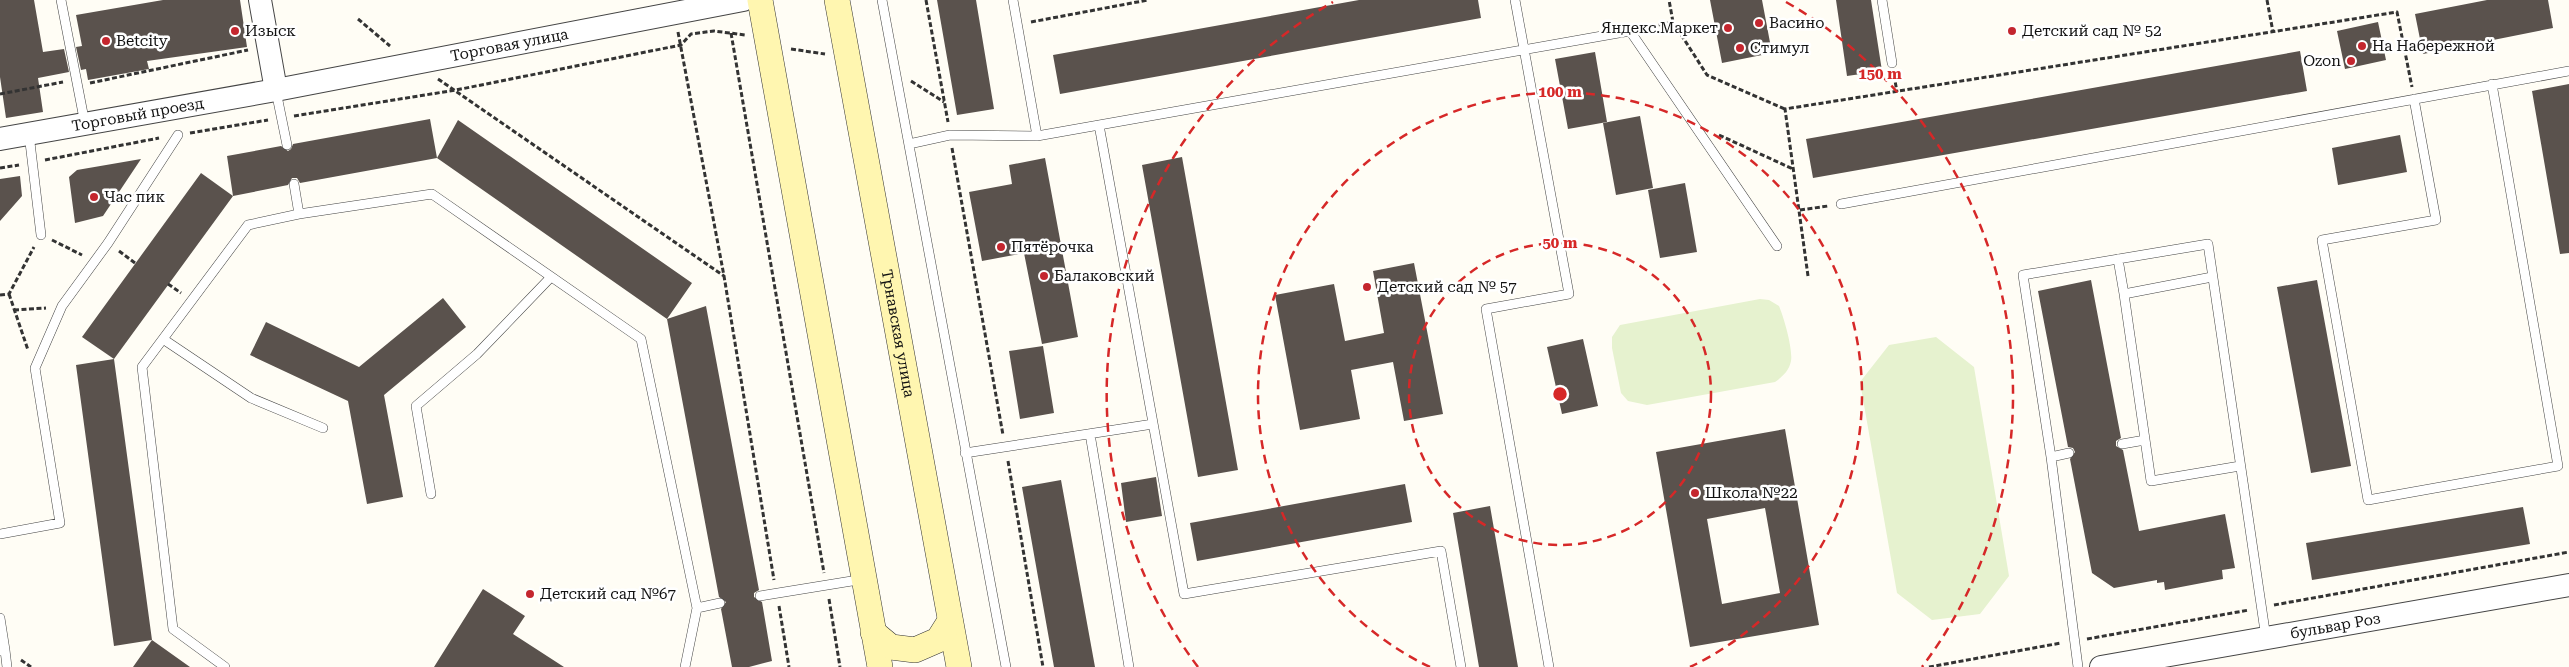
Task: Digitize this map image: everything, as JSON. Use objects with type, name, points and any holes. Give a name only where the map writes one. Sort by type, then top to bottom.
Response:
[{"type":"main road","points":[[760,0],[880,667]]},
{"type":"main road","name":"Трнавская улица","points":[[837,0],[959,667]]},
{"type":"main road","points":[[873,632],[891,647],[915,650],[938,640],[950,621]]},
{"type":"street","points":[[260,0],[276,90]]},
{"type":"street","name":"Торговая улица","points":[[276,90],[742,0]]},
{"type":"street","name":"Торговый проезд","points":[[0,138],[276,90]]},
{"type":"street","name":"бульвар Роз","points":[[2102,667],[2569,585]]},
{"type":"lane","points":[[63,0],[85,124]]},
{"type":"lane","points":[[882,0],[1006,667]]},
{"type":"lane","points":[[1013,0],[1037,136]]},
{"type":"lane","points":[[1516,0],[1569,294],[1486,309],[1549,667]]},
{"type":"lane","points":[[1882,0],[1892,63]]},
{"type":"lane","points":[[909,144],[950,135],[1037,136],[1630,31],[1777,246]]},
{"type":"lane","points":[[1841,204],[2569,71]]},
{"type":"lane","points":[[2414,99],[2436,220],[2322,240],[2368,500],[2558,466],[2492,84]]},
{"type":"lane","points":[[276,90],[287,145]]},
{"type":"lane","points":[[1099,125],[1184,594],[1441,551],[1461,667]]},
{"type":"lane","points":[[29,134],[41,234]]},
{"type":"lane","points":[[0,534],[60,524],[35,368],[62,306],[108,243],[178,135]]},
{"type":"lane","points":[[294,184],[299,214]]},
{"type":"lane","points":[[226,667],[173,629],[142,367],[248,225],[299,214],[432,194],[640,339],[697,608],[685,667]]},
{"type":"lane","points":[[2078,667],[2023,275],[2208,244],[2266,638]]},
{"type":"lane","points":[[2118,259],[2151,481],[2240,466]]},
{"type":"lane","points":[[431,494],[416,406],[476,354],[551,277]]},
{"type":"lane","points":[[2124,294],[2212,277]]},
{"type":"lane","points":[[163,339],[251,398],[323,428]]},
{"type":"lane","points":[[966,454],[1154,424]]},
{"type":"lane","points":[[1090,434],[1129,667]]},
{"type":"lane","points":[[2122,444],[2145,440]]},
{"type":"lane","points":[[2050,457],[2069,453]]},
{"type":"lane","points":[[760,596],[864,579]]},
{"type":"lane","points":[[697,608],[720,603]]},
{"type":"lane","points":[[0,618],[2,650],[7,667]]},
{"type":"path","points":[[926,0],[1006,447],[1043,667]]},
{"type":"path","points":[[1018,25],[1148,0]]},
{"type":"path","points":[[1670,0],[1673,22],[1707,75],[1785,110],[2397,12],[2414,99]]},
{"type":"path","points":[[2267,0],[2273,32]]},
{"type":"path","points":[[358,20],[413,64],[456,90],[724,276]]},
{"type":"path","points":[[1630,31],[1673,22]]},
{"type":"path","points":[[0,168],[178,135],[456,90],[681,45],[691,34],[714,31],[747,35],[768,46],[848,58]]},
{"type":"path","points":[[731,33],[840,667]]},
{"type":"path","points":[[0,94],[76,79],[86,84],[249,50],[248,40]]},
{"type":"path","points":[[681,45],[724,276],[789,667]]},
{"type":"path","points":[[896,72],[944,102]]},
{"type":"path","points":[[1785,110],[1808,276]]},
{"type":"path","points":[[1693,123],[1793,169]]},
{"type":"path","points":[[1800,210],[1841,204]]},
{"type":"path","points":[[35,368],[9,294],[41,234],[95,262]]},
{"type":"path","points":[[108,243],[136,263]]},
{"type":"path","points":[[0,295],[9,294]]},
{"type":"path","points":[[14,310],[62,306]]},
{"type":"green space","points":[[1760,299],[1769,300],[1779,306],[1789,341],[1791,361],[1789,368],[1775,382],[1647,405],[1628,401],[1621,393],[1612,348],[1612,337],[1620,325]]},
{"type":"green space","points":[[1936,337],[1974,367],[2009,576],[1980,614],[1932,620],[1897,593],[1860,382],[1889,345]]},
{"type":"building","points":[[0,0],[34,0],[43,52],[64,49],[69,72],[38,78],[43,112],[6,118],[0,77]]},
{"type":"building","points":[[163,0],[240,0],[247,47],[147,61],[149,69],[88,80],[86,69],[81,70],[76,47],[82,46],[76,15]]},
{"type":"building","points":[[937,0],[976,0],[994,109],[957,115]]},
{"type":"building","points":[[1359,0],[1478,0],[1481,18],[1060,94],[1053,55]]},
{"type":"building","points":[[1710,0],[1762,0],[1772,53],[1722,63]]},
{"type":"building","points":[[1836,0],[1871,0],[1882,71],[1847,76]]},
{"type":"building","points":[[2487,0],[2548,0],[2553,28],[2423,54],[2415,14]]},
{"type":"building","name":"На Набережной","points":[[2378,22],[2386,60],[2345,69],[2337,31]]},
{"type":"building","points":[[2300,51],[2307,91],[1813,178],[1806,139]]},
{"type":"building","points":[[1595,52],[1607,122],[1568,129],[1555,59]]},
{"type":"building","points":[[2569,84],[2569,253],[2560,254],[2532,91]]},
{"type":"building","points":[[1640,116],[1653,188],[1616,195],[1603,123]]},
{"type":"building","points":[[430,119],[437,158],[300,183],[297,178],[292,178],[288,185],[233,196],[227,156],[281,146],[288,151],[293,144]]},
{"type":"building","points":[[458,120],[692,283],[667,319],[437,158]]},
{"type":"building","points":[[2400,135],[2407,172],[2338,185],[2332,148]]},
{"type":"building","points":[[1182,157],[1238,470],[1198,477],[1142,165]]},
{"type":"building","points":[[1045,158],[1078,337],[1042,344],[1024,253],[982,261],[969,192],[1012,184],[1009,165]]},
{"type":"building","name":"Час пик","points":[[141,159],[103,216],[75,223],[69,177],[77,170]]},
{"type":"building","points":[[201,173],[233,196],[114,359],[82,337]]},
{"type":"building","points":[[20,176],[22,196],[0,221],[0,179]]},
{"type":"building","points":[[1685,183],[1697,252],[1660,258],[1648,190]]},
{"type":"building","points":[[1414,263],[1443,414],[1404,421],[1393,362],[1351,370],[1360,419],[1300,430],[1275,295],[1334,284],[1345,341],[1384,333],[1373,271]]},
{"type":"building","points":[[2091,280],[2121,438],[2116,441],[2116,446],[2123,450],[2139,531],[2225,514],[2235,568],[2222,570],[2223,579],[2165,590],[2164,582],[2157,583],[2157,580],[2114,588],[2092,573],[2070,459],[2075,452],[2073,448],[2068,447],[2038,291]]},
{"type":"building","points":[[2317,280],[2351,466],[2311,473],[2277,287]]},
{"type":"building","points":[[443,298],[466,327],[384,395],[403,497],[367,504],[348,401],[250,355],[266,322],[359,367]]},
{"type":"building","points":[[706,306],[759,590],[754,593],[754,597],[762,602],[772,661],[749,667],[732,667],[721,609],[726,602],[719,597],[667,319]]},
{"type":"building","points":[[1583,339],[1598,406],[1562,414],[1547,347]]},
{"type":"building","points":[[1043,346],[1054,413],[1020,419],[1009,351]]},
{"type":"building","points":[[114,359],[152,640],[114,646],[76,365]]},
{"type":"building","points":[[1785,429],[1819,625],[1690,647],[1656,452]],"holes":[[[1765,508],[1780,593],[1722,604],[1707,519]]]},
{"type":"building","points":[[1156,477],[1162,516],[1126,522],[1121,483]]},
{"type":"building","points":[[1061,480],[1095,667],[1054,667],[1022,487]]},
{"type":"building","points":[[1405,484],[1412,522],[1197,561],[1190,523]]},
{"type":"building","points":[[1490,506],[1518,667],[1479,667],[1453,513]]},
{"type":"building","points":[[2523,507],[2530,544],[2312,580],[2306,543]]},
{"type":"building","points":[[483,589],[525,616],[513,634],[564,667],[434,667]]},
{"type":"building","points":[[152,640],[190,667],[133,667]]},
{"type":"place","name":"Васино","points":[[1759,23]]},
{"type":"place","name":"Яндекс.Маркет","points":[[1728,28]]},
{"type":"place","name":"Изыск","points":[[235,31]]},
{"type":"place","name":"Детский сад № 52","points":[[2012,31]]},
{"type":"place","name":"Betcity","points":[[106,41]]},
{"type":"place","name":"На Набережной","points":[[2362,46]]},
{"type":"place","name":"Стимул","points":[[1740,48]]},
{"type":"place","name":"Ozon","points":[[2351,61]]},
{"type":"place","name":"Час пик","points":[[94,197]]},
{"type":"place","name":"Пятёрочка","points":[[1001,247]]},
{"type":"place","name":"Балаковский","points":[[1044,276]]},
{"type":"place","name":"Детский сад № 57","points":[[1367,287]]},
{"type":"place","name":"Школа №22","points":[[1695,493]]},
{"type":"place","name":"Детский сад №67","points":[[530,594]]}]
